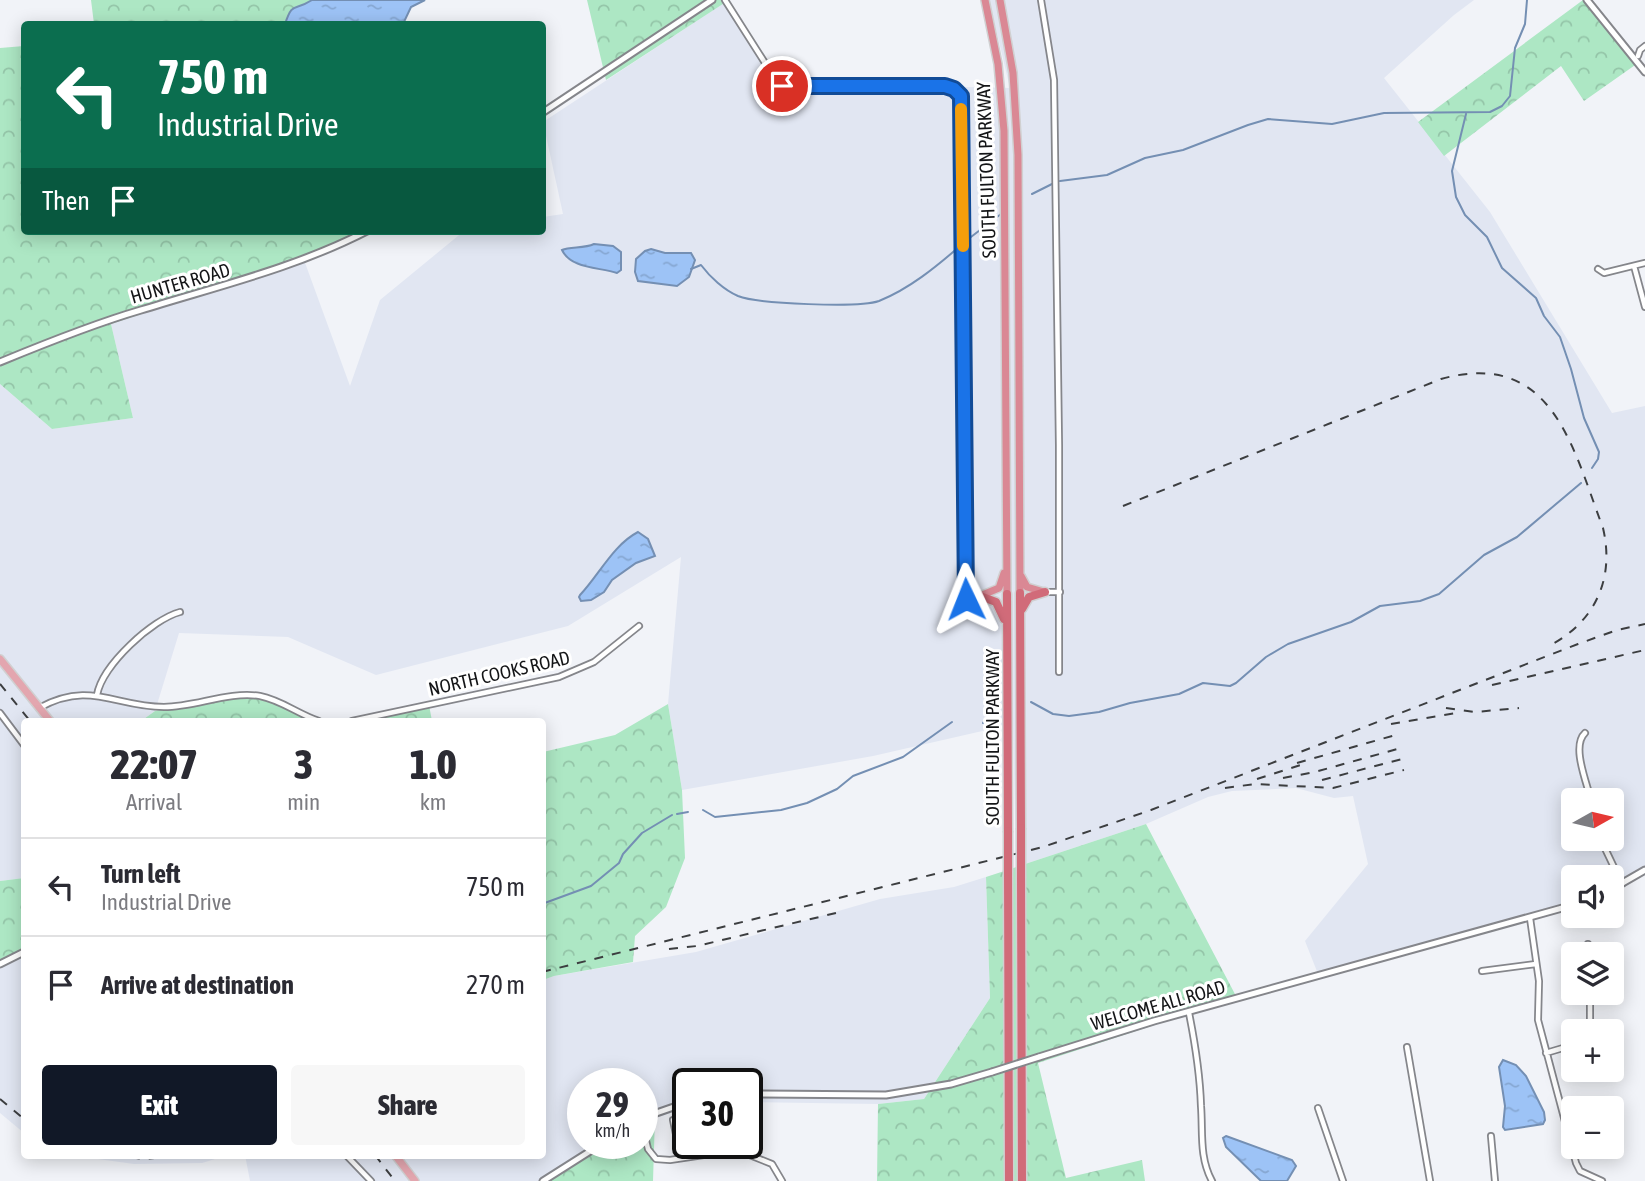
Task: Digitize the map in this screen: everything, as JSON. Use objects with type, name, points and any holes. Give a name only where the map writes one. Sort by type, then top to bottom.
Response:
[{"type":"highway","name":"SOUTH FULTON PARKWAY","points":[[985,0],[998,64],[1004,131],[1009,1181]]},
{"type":"highway","name":"SOUTH FULTON PARKWAY","points":[[1000,0],[1012,65],[1018,155],[1022,1181]]},
{"type":"highway","points":[[981,596],[994,592],[1001,584],[1007,551]]},
{"type":"highway","points":[[1020,573],[1027,587],[1045,592]]},
{"type":"highway","points":[[1020,615],[1027,599],[1045,592]]},
{"type":"highway","points":[[981,596],[992,599],[999,606],[1007,633]]},
{"type":"main road","points":[[0,659],[47,718]]},
{"type":"main road","points":[[398,1159],[415,1181]]},
{"type":"street","points":[[546,110],[712,0]]},
{"type":"street","points":[[725,0],[779,85],[945,86],[954,89],[961,96],[966,599],[981,596]]},
{"type":"street","points":[[1041,0],[1054,80],[1059,672]]},
{"type":"street","points":[[1587,0],[1636,57],[1645,72]]},
{"type":"street","points":[[1636,57],[1645,46]]},
{"type":"street","points":[[1636,57],[1645,54]]},
{"type":"street","name":"HUNTER ROAD","points":[[0,362],[139,310],[282,268],[360,235]]},
{"type":"street","points":[[1598,270],[1604,272],[1645,263]]},
{"type":"street","points":[[1634,266],[1645,307]]},
{"type":"street","points":[[1045,592],[1060,592]]},
{"type":"street","points":[[97,695],[100,684],[129,647],[166,616],[180,612]]},
{"type":"street","name":"NORTH COOKS ROAD","points":[[366,718],[559,677],[594,662],[639,626]]},
{"type":"street","points":[[39,708],[65,697],[97,695],[164,707],[200,704],[236,696],[256,696],[278,701],[313,718]]},
{"type":"street","points":[[0,713],[21,741]]},
{"type":"street","points":[[1585,733],[1580,738],[1579,754],[1588,788]]},
{"type":"street","points":[[1624,883],[1645,870]]},
{"type":"street","name":"WELCOME ALL ROAD","points":[[763,1094],[865,1097],[951,1084],[1154,1021],[1561,909]]},
{"type":"street","points":[[1530,918],[1539,981],[1538,1020],[1561,1102]]},
{"type":"street","points":[[0,964],[21,953]]},
{"type":"street","points":[[1482,971],[1536,964]]},
{"type":"street","points":[[1189,1013],[1200,1084],[1202,1150],[1212,1181]]},
{"type":"street","points":[[1407,1047],[1430,1181]]},
{"type":"street","points":[[1546,1053],[1561,1049]]},
{"type":"street","points":[[1318,1108],[1343,1181]]},
{"type":"street","points":[[1491,1136],[1495,1181]]},
{"type":"street","points":[[350,1159],[371,1181]]},
{"type":"street","points":[[543,1181],[578,1159]]},
{"type":"street","points":[[760,1159],[772,1164],[782,1181]]},
{"type":"street","points":[[1577,1159],[1580,1171],[1602,1181]]},
{"type":"shaded area","points":[[989,0],[1474,0],[1384,78],[1490,212],[1612,413],[1645,406],[1645,872],[1624,887],[1624,865],[1561,865],[1561,908],[1320,979],[1305,941],[1368,864],[1353,796],[1334,798],[1296,788],[1232,791],[1208,797],[1146,824],[1016,867],[1013,724],[873,756],[682,790],[668,704],[681,557],[568,626],[376,675],[288,637],[179,633],[155,711],[145,718],[21,718],[21,878],[0,881],[0,384],[52,429],[133,418],[111,324],[304,260],[350,386],[380,300],[459,235],[546,235],[546,217],[563,214],[546,136],[546,120],[727,1],[783,83],[1010,88]]},
{"type":"shaded area","points":[[986,877],[990,998],[924,1099],[878,1104],[763,1102],[763,1068],[672,1068],[672,1113],[658,1117],[658,1068],[567,1068],[567,1159],[581,1159],[549,1181],[250,1181],[246,1159],[546,1159],[546,979],[696,952],[880,899],[954,887]]},
{"type":"shaded area","points":[[21,954],[21,1130],[0,1113],[0,965]]},
{"type":"shaded area","points":[[98,1159],[215,1159],[202,1163],[134,1164]]},
{"type":"green space","points":[[91,0],[314,0],[290,21],[94,21]]},
{"type":"green space","points":[[587,0],[729,0],[606,80]]},
{"type":"green space","points":[[1583,0],[1587,0],[1638,63],[1584,101],[1561,66],[1444,156],[1418,122]]},
{"type":"green space","points":[[21,46],[21,235],[358,235],[304,260],[111,324],[133,418],[52,429],[0,384],[0,48]]},
{"type":"green space","points":[[238,695],[261,698],[318,718],[145,718],[155,711]]},
{"type":"green space","points":[[668,704],[682,790],[685,858],[666,907],[635,936],[633,962],[546,979],[546,751],[615,735]]},
{"type":"green space","points":[[429,705],[431,718],[365,718]]},
{"type":"green space","points":[[1146,824],[1237,998],[1038,1063],[1066,1178],[1142,1160],[1145,1181],[877,1181],[878,1104],[924,1099],[990,998],[986,877]]},
{"type":"green space","points":[[21,878],[21,954],[0,965],[0,881]]},
{"type":"green space","points":[[581,1159],[654,1159],[653,1181],[549,1181]]},
{"type":"water","points":[[312,0],[425,0],[411,7],[404,21],[286,21],[292,9]]},
{"type":"water","points":[[594,244],[613,246],[621,252],[621,270],[617,273],[579,264],[572,261],[562,250]]},
{"type":"water","points":[[651,249],[665,253],[691,253],[695,260],[689,277],[677,286],[638,281],[635,272],[636,259]]},
{"type":"water","points":[[638,532],[648,539],[655,556],[636,563],[612,580],[604,592],[591,600],[581,601],[580,595],[614,552]]},
{"type":"water","points":[[1503,1060],[1516,1065],[1526,1076],[1544,1112],[1543,1124],[1505,1130],[1503,1127],[1505,1106],[1499,1067]]},
{"type":"water","points":[[1226,1136],[1292,1160],[1296,1166],[1287,1181],[1261,1181],[1226,1147],[1223,1138]]},
{"type":"waterway","points":[[1060,181],[1107,175],[1145,158],[1183,150],[1268,119],[1332,124],[1384,113],[1490,112],[1502,106],[1510,96],[1515,48],[1525,24],[1527,0]]},
{"type":"waterway","points":[[1466,114],[1452,171],[1456,197],[1465,215],[1487,237],[1502,268],[1536,298],[1544,316],[1560,337],[1584,418],[1599,452],[1592,468]]},
{"type":"waterway","points":[[1032,194],[1052,184]]},
{"type":"waterway","points":[[967,240],[1001,214]]},
{"type":"waterway","points":[[691,269],[701,265],[728,290],[749,299],[808,304],[868,303],[879,301],[911,284],[960,246]]},
{"type":"waterway","points":[[1031,702],[1053,714],[1069,716],[1179,694],[1203,683],[1230,686],[1266,657],[1288,644],[1351,622],[1380,606],[1420,601],[1439,594],[1484,555],[1517,537],[1581,483]]},
{"type":"waterway","points":[[983,723],[998,701]]},
{"type":"waterway","points":[[703,810],[715,817],[781,810],[807,803],[837,789],[853,776],[903,757],[952,722]]},
{"type":"waterway","points":[[677,814],[688,812]]},
{"type":"waterway","points":[[546,903],[591,886],[619,863],[623,854],[642,833],[672,815]]},
{"type":"railway","points":[[1123,506],[1441,379],[1479,373],[1509,378],[1534,392],[1553,412],[1568,438],[1603,528],[1606,547],[1606,565],[1598,597],[1579,625],[1549,646]]},
{"type":"railway","points":[[546,971],[1043,847],[1151,810],[1578,644],[1617,630],[1645,624]]},
{"type":"railway","points":[[1492,685],[1645,650]]},
{"type":"railway","points":[[0,684],[28,718]]},
{"type":"railway","points":[[1446,708],[1475,712],[1519,708]]},
{"type":"railway","points":[[1391,724],[1456,713]]},
{"type":"railway","points":[[1297,763],[1399,734]]},
{"type":"railway","points":[[1283,778],[1401,748]]},
{"type":"railway","points":[[1322,780],[1402,759]]},
{"type":"railway","points":[[1257,779],[1307,763]]},
{"type":"railway","points":[[1225,788],[1255,784],[1333,788],[1404,770]]},
{"type":"railway","points":[[669,949],[697,946],[836,913]]},
{"type":"railway","points":[[0,1099],[21,1116]]},
{"type":"railway","points":[[378,1159],[395,1181]]},
{"type":"slow traffic","points":[[961,109],[963,246]]},
{"type":"route","points":[[782,86],[945,86],[954,89],[961,96],[966,599]]}]
